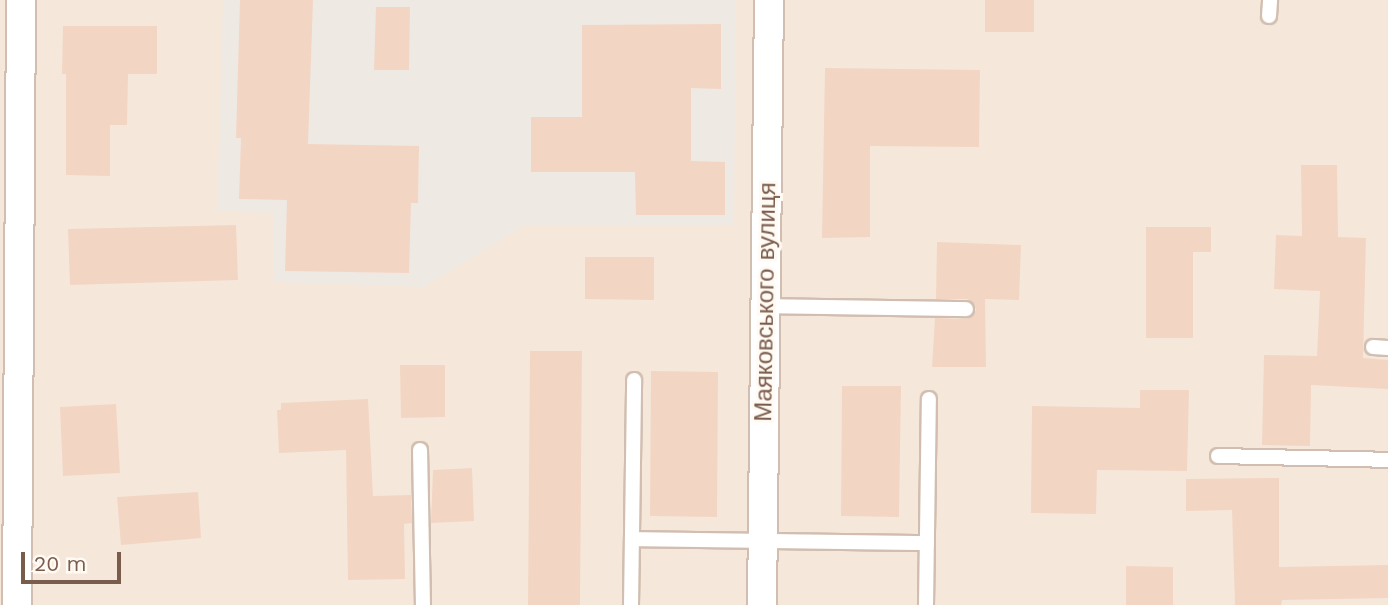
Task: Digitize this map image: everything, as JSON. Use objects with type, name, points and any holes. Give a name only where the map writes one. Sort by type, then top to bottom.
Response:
[{"type":"street","points":[[18,605],[10,138],[21,0]]},
{"type":"street","name":"Маяковського вулиця","points":[[762,605],[769,0]]},
{"type":"lane","points":[[1269,16],[1270,0]]},
{"type":"lane","points":[[765,306],[966,309]]},
{"type":"lane","points":[[631,605],[635,380]]},
{"type":"lane","points":[[926,605],[929,399]]},
{"type":"lane","points":[[420,450],[423,605]]},
{"type":"lane","points":[[1218,456],[1388,460]]},
{"type":"lane","points":[[632,539],[927,543]]},
{"type":"shaded area","points":[[0,0],[1388,0],[1388,605],[0,605]]},
{"type":"shaded area","points":[[223,0],[736,0],[734,225],[525,225],[424,287],[274,282],[273,213],[217,211]]},
{"type":"building","points":[[240,0],[313,0],[308,144],[419,146],[418,203],[411,203],[409,273],[285,271],[287,200],[239,199],[241,138],[236,138]]},
{"type":"building","points":[[985,0],[1034,0],[1034,32],[985,32]]},
{"type":"building","points":[[376,7],[410,7],[409,70],[374,70]]},
{"type":"building","points":[[721,24],[721,89],[691,88],[691,161],[725,162],[725,215],[636,215],[635,172],[531,172],[531,117],[582,117],[582,25]]},
{"type":"building","points":[[63,26],[157,26],[157,74],[128,74],[127,125],[110,125],[110,176],[66,175]]},
{"type":"building","points":[[825,68],[980,70],[979,147],[870,146],[870,237],[822,238]]},
{"type":"building","points":[[1301,165],[1337,165],[1338,237],[1366,238],[1363,358],[1388,360],[1388,389],[1311,385],[1310,446],[1262,445],[1264,355],[1317,356],[1320,291],[1274,289],[1276,235],[1302,236]]},
{"type":"building","points":[[236,225],[238,280],[70,285],[68,229]]},
{"type":"building","points":[[1146,227],[1211,227],[1211,252],[1193,252],[1193,338],[1146,338]]},
{"type":"building","points":[[937,242],[1021,245],[1019,300],[985,299],[986,367],[932,367],[935,318],[967,319],[976,310],[974,304],[967,299],[936,299]]},
{"type":"building","points":[[585,257],[654,257],[654,300],[585,299]]},
{"type":"building","points":[[530,351],[582,351],[580,605],[528,605]]},
{"type":"building","points":[[400,365],[445,365],[445,417],[401,418]]},
{"type":"building","points":[[651,371],[718,372],[717,517],[650,516]]},
{"type":"building","points":[[842,386],[901,386],[899,517],[841,516]]},
{"type":"building","points":[[1140,390],[1189,390],[1187,471],[1097,470],[1096,514],[1031,513],[1032,406],[1140,408]]},
{"type":"building","points":[[368,399],[373,496],[411,495],[412,523],[404,524],[405,579],[348,580],[346,450],[279,453],[277,410],[281,410],[281,403]]},
{"type":"building","points":[[116,404],[120,473],[63,476],[60,407]]},
{"type":"building","points":[[472,468],[474,521],[431,523],[433,470]]},
{"type":"building","points":[[1279,478],[1279,567],[1388,565],[1388,598],[1282,600],[1281,605],[1235,605],[1232,510],[1186,511],[1186,479]]},
{"type":"building","points":[[198,492],[201,538],[121,545],[117,497]]},
{"type":"building","points":[[1126,566],[1173,567],[1173,605],[1126,605]]}]
